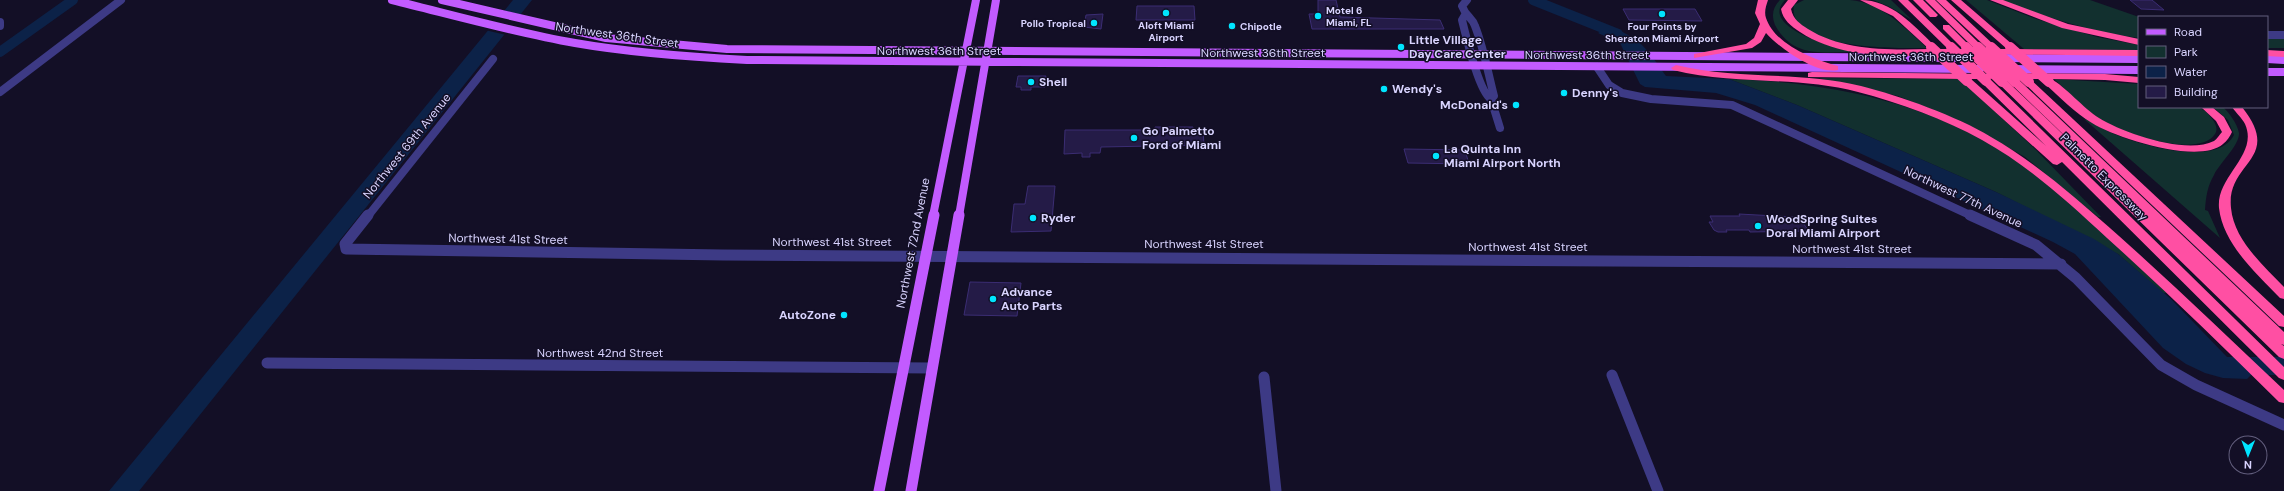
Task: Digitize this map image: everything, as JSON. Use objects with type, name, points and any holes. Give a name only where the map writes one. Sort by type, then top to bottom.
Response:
[{"type":"highway","points":[[1763,0],[1760,13],[1764,25],[1787,49],[1800,57],[1835,68]]},
{"type":"highway","points":[[1793,0],[1786,9],[1787,15],[1793,22],[1811,36],[1849,48],[1866,50],[2138,53]]},
{"type":"highway","points":[[1864,0],[1896,14],[2036,143],[2130,224]]},
{"type":"highway","name":"Palmetto Expressway","points":[[1903,0],[2284,375]]},
{"type":"highway","points":[[1918,0],[2284,354]]},
{"type":"highway","points":[[1930,0],[2284,340]]},
{"type":"highway","name":"Palmetto Expressway","points":[[1941,0],[2284,323]]},
{"type":"highway","points":[[1956,0],[2049,82],[2087,114],[2105,126],[2136,139],[2170,146],[2200,147],[2212,145],[2223,139],[2226,132],[2224,124],[2207,108]]},
{"type":"highway","points":[[1995,0],[2065,26],[2138,42]]},
{"type":"highway","points":[[1697,56],[1731,51],[1749,46],[1758,40],[1764,25]]},
{"type":"highway","points":[[2268,54],[2284,54]]},
{"type":"highway","points":[[1676,68],[1696,73],[1755,75],[2062,76],[2138,80]]},
{"type":"highway","points":[[1755,75],[1822,82],[1879,95],[1942,117],[1998,145],[2036,170],[2083,209],[2168,286],[2284,398]]},
{"type":"highway","points":[[2238,108],[2250,122],[2255,140],[2251,151],[2228,184],[2224,196],[2227,218],[2241,246],[2284,295]]},
{"type":"main road","name":"Northwest 36th Street","points":[[392,0],[530,33],[601,47],[694,58],[796,62],[2138,70]]},
{"type":"main road","name":"Northwest 36th Street","points":[[442,0],[609,38],[692,47],[766,50],[1472,56],[2138,59]]},
{"type":"main road","name":"Northwest 72nd Avenue","points":[[879,491],[924,255],[976,0]]},
{"type":"main road","points":[[911,491],[950,255],[996,0]]},
{"type":"main road","points":[[1354,55],[1357,65]]},
{"type":"main road","points":[[2268,60],[2284,60]]},
{"type":"main road","points":[[2268,72],[2284,72]]},
{"type":"street","points":[[0,83],[111,0]]},
{"type":"street","points":[[0,92],[121,0]]},
{"type":"street","points":[[1467,0],[1462,6],[1465,15],[1473,21],[1485,56],[1486,66],[1494,96],[1491,99]]},
{"type":"street","points":[[1465,15],[1462,20],[1475,66],[1486,96],[1491,99],[1500,128]]},
{"type":"street","points":[[2268,35],[2284,35]]},
{"type":"street","name":"Northwest 69th Avenue","points":[[346,249],[344,244],[493,59]]},
{"type":"street","name":"Northwest 77th Avenue","points":[[1597,67],[1611,88],[1625,95],[1641,98],[1718,101],[1732,105],[2036,245],[2061,264],[2161,365],[2196,385],[2284,425]]},
{"type":"street","name":"Northwest 41st Street","points":[[346,249],[723,255],[950,255],[2061,264]]},
{"type":"street","name":"Northwest 42nd Street","points":[[267,363],[932,368]]},
{"type":"street","points":[[1612,375],[1658,491]]},
{"type":"street","points":[[1264,377],[1276,491]]},
{"type":"green space","points":[[1780,0],[1785,0],[1780,10],[1782,19],[1790,28],[1817,41],[1853,52],[1809,51],[1790,43],[1782,36],[1775,25],[1773,18],[1773,11]]},
{"type":"green space","points":[[1804,0],[1850,0],[1862,2],[1892,17],[1927,48],[1871,47],[1825,39],[1808,31],[1796,20],[1794,5]]},
{"type":"green space","points":[[1873,0],[1891,0],[1912,20],[1888,6]]},
{"type":"green space","points":[[1966,0],[1987,0],[2036,19],[2097,37],[2138,45],[2138,50],[2024,49]]},
{"type":"green space","points":[[2001,0],[2090,0],[2138,17],[2138,38],[2086,28]]},
{"type":"green space","points":[[2268,37],[2284,37],[2284,48],[2268,48]]},
{"type":"green space","points":[[1819,78],[1960,79],[2035,149],[2101,217],[2098,217],[2025,157],[1965,123],[1898,96]]},
{"type":"green space","points":[[1729,79],[1803,85],[1839,90],[1875,98],[1910,108],[1944,121],[1977,137],[2009,156],[2051,187],[2167,293],[2163,293],[2118,254],[1996,192],[1797,105]]},
{"type":"green space","points":[[2054,79],[2138,84],[2138,108],[2200,108],[2213,120],[2216,127],[2216,132],[2206,141],[2193,144],[2176,144],[2158,141],[2140,136],[2110,124],[2094,115]]},
{"type":"green space","points":[[2214,108],[2224,108],[2233,119],[2239,133],[2233,149],[2212,179],[2206,196],[2205,210],[2208,211],[2220,238],[2084,119],[2126,139],[2159,148],[2196,152],[2212,150],[2225,145],[2234,135],[2228,120]]},
{"type":"water","points":[[513,0],[532,0],[139,491],[109,491]]},
{"type":"water","points":[[1609,26],[1637,40],[1654,59],[1666,76],[1729,79],[1797,105],[1996,192],[2094,239],[2118,254],[2171,299],[2227,357],[2284,357],[2284,375],[2251,375],[2247,379],[2223,378],[2205,373],[2186,364],[2163,348],[2075,254],[2053,242],[1755,105],[1716,93],[1645,87],[1640,84],[1620,43],[1598,33]]},
{"type":"pier","points":[[502,10],[523,15],[506,35],[485,30]]},
{"type":"building","name":"Motel 6 Miami, FL","points":[[1318,0],[1336,0],[1340,17],[1440,20],[1444,29],[1312,29],[1309,14],[1318,14]]},
{"type":"building","points":[[2130,0],[2152,0],[2164,10],[2141,9]]},
{"type":"building","name":"Aloft Miami Airport","points":[[1137,6],[1194,6],[1195,20],[1136,20]]},
{"type":"building","name":"Four Points by Sheraton Miami Airport","points":[[1623,9],[1695,9],[1702,21],[1629,20]]},
{"type":"building","name":"Pollo Tropical","points":[[1103,14],[1101,29],[1084,27],[1086,15]]},
{"type":"building","name":"Shell","points":[[1018,76],[1046,76],[1045,87],[1031,87],[1031,90],[1021,90],[1021,87],[1016,87]]},
{"type":"building","name":"Go Palmetto Ford of Miami","points":[[1155,127],[1193,127],[1193,131],[1203,130],[1204,145],[1101,147],[1100,153],[1090,153],[1090,157],[1082,157],[1082,153],[1064,154],[1065,130],[1155,130]]},
{"type":"building","name":"La Quinta Inn Miami Airport North","points":[[1404,149],[1465,150],[1469,164],[1408,163]]},
{"type":"building","name":"Ryder","points":[[1028,186],[1055,186],[1051,231],[1011,232],[1014,204],[1025,204]]},
{"type":"building","name":"WoodSpring Suites Doral Miami Airport","points":[[1739,214],[1794,217],[1799,223],[1803,223],[1809,231],[1750,232],[1749,230],[1726,230],[1727,232],[1718,232],[1714,230],[1709,222],[1713,222],[1710,216],[1740,216]]},
{"type":"building","name":"Advance Auto Parts","points":[[970,282],[1021,283],[1017,316],[964,315]]},
{"type":"waterway","points":[[0,52],[73,0]]},
{"type":"waterway","points":[[1533,0],[1618,34]]},
{"type":"place","name":"Aloft Miami Airport","points":[[1166,13]]},
{"type":"place","name":"Four Points by Sheraton Miami Airport","points":[[1662,14]]},
{"type":"place","name":"Motel 6 Miami, FL","points":[[1318,16]]},
{"type":"place","name":"Pollo Tropical","points":[[1094,23]]},
{"type":"place","name":"Chipotle","points":[[1232,26]]},
{"type":"place","name":"Little Village Day Care Center","points":[[1401,47]]},
{"type":"place","name":"Shell","points":[[1031,82]]},
{"type":"place","name":"Wendy's","points":[[1384,89]]},
{"type":"place","name":"Denny's","points":[[1564,93]]},
{"type":"place","name":"McDonald's","points":[[1516,105]]},
{"type":"place","name":"Go Palmetto Ford of Miami","points":[[1134,138]]},
{"type":"place","name":"La Quinta Inn Miami Airport North","points":[[1436,156]]},
{"type":"place","name":"Ryder","points":[[1033,218]]},
{"type":"place","name":"WoodSpring Suites Doral Miami Airport","points":[[1758,226]]},
{"type":"place","name":"Advance Auto Parts","points":[[993,299]]},
{"type":"place","name":"AutoZone","points":[[844,315]]}]
